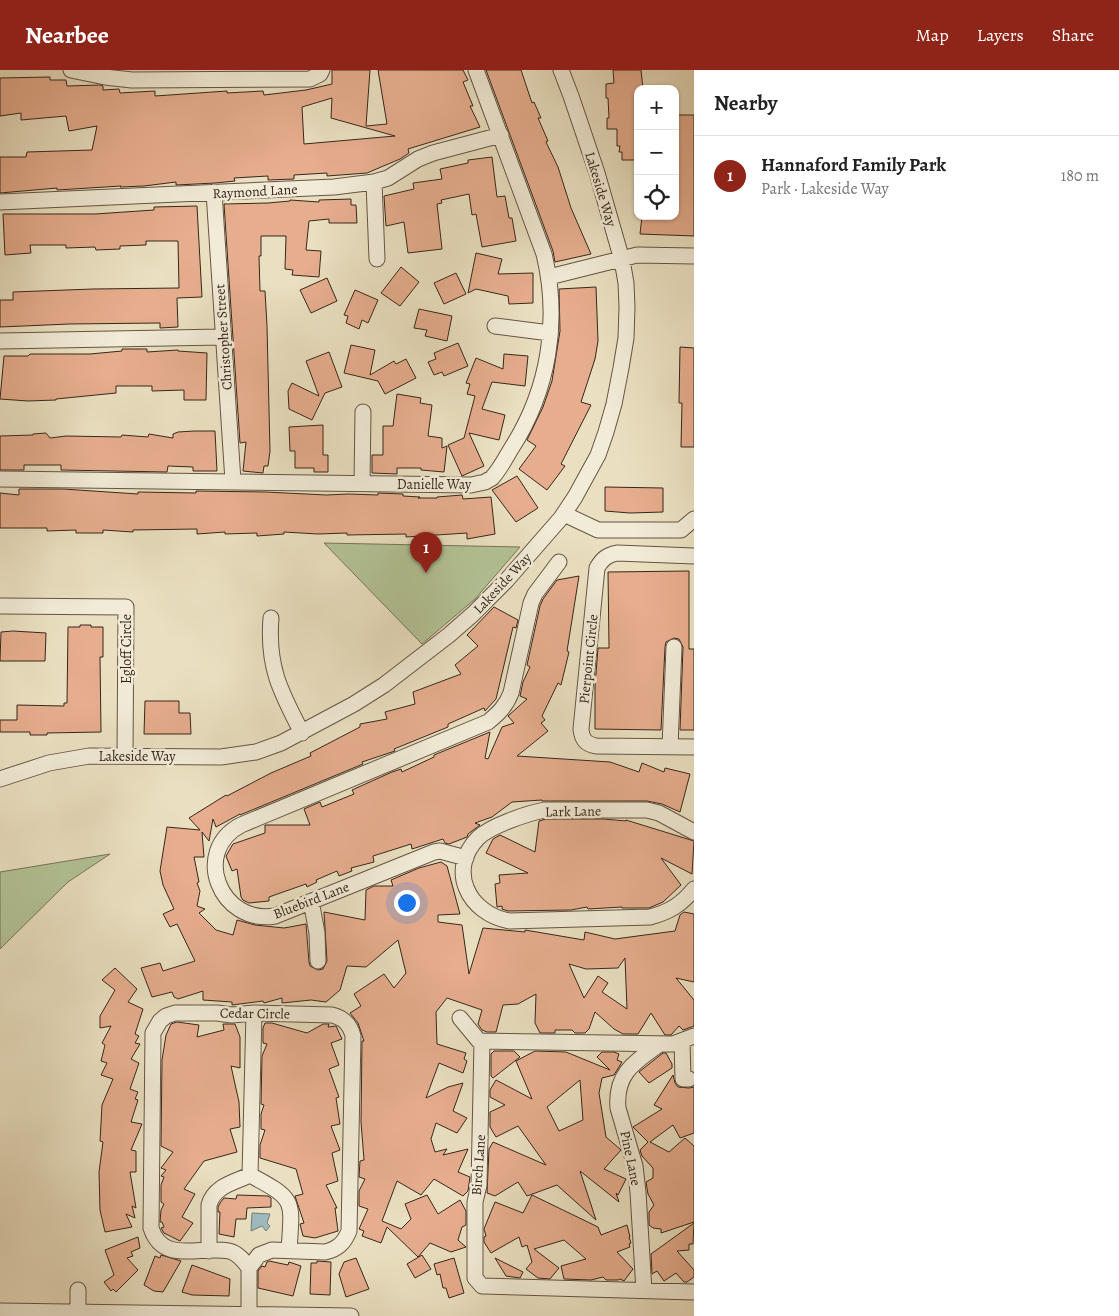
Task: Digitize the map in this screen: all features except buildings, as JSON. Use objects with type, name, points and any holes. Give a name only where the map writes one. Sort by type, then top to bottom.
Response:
[{"type":"street","points":[[71,70],[132,80],[201,75],[310,79],[320,74],[322,70]]},
{"type":"street","name":"Danielle Way","points":[[0,479],[470,485],[485,482],[492,478],[518,439],[534,407],[547,364],[550,333],[549,278],[544,254],[476,70]]},
{"type":"street","name":"Lakeside Way","points":[[0,779],[69,759],[89,756],[221,757],[239,755],[256,752],[302,733],[384,685],[449,635],[506,581],[564,514],[576,497],[598,455],[614,404],[626,338],[626,283],[622,260],[597,174],[561,70]]},
{"type":"street","name":"Raymond Lane","points":[[0,202],[334,187],[374,182],[388,178],[418,159],[433,153],[500,136]]},
{"type":"street","points":[[374,182],[377,259]]},
{"type":"street","name":"Christopher Street","points":[[214,192],[233,481]]},
{"type":"street","points":[[549,278],[637,255],[694,256]]},
{"type":"street","points":[[495,326],[550,333]]},
{"type":"street","points":[[0,341],[222,336]]},
{"type":"street","points":[[362,483],[363,412]]},
{"type":"street","points":[[564,514],[598,530],[681,530],[694,519]]},
{"type":"street","name":"Pierpoint Circle","points":[[694,556],[617,553],[608,555],[601,560],[597,568],[581,736],[589,745],[596,746],[694,747]]},
{"type":"street","name":"Bluebird Lane","points":[[466,858],[440,851],[434,852],[275,916],[267,917],[256,917],[244,913],[226,898],[216,872],[215,859],[221,841],[227,834],[241,825],[488,722],[499,713],[508,702],[512,693],[531,603],[535,594],[559,562]]},
{"type":"street","name":"Egloff Circle","points":[[0,606],[126,607],[124,756]]},
{"type":"street","points":[[271,618],[270,649],[273,668],[283,696],[302,733]]},
{"type":"street","points":[[670,747],[674,647]]},
{"type":"street","name":"Lark Lane","points":[[466,858],[471,847],[488,830],[534,812],[545,810],[647,810],[659,813],[694,832]]},
{"type":"street","points":[[466,858],[464,878],[472,899],[485,913],[498,919],[509,921],[650,917],[676,908],[694,889]]},
{"type":"street","points":[[311,901],[317,933],[318,961]]},
{"type":"street","name":"Cedar Circle","points":[[175,1013],[232,1015],[254,1013],[332,1014],[340,1017],[351,1028],[353,1036],[349,1231],[345,1241],[333,1250],[325,1252],[266,1252],[259,1256],[249,1268],[235,1254],[228,1251],[209,1251],[172,1250],[157,1242],[151,1228],[153,1033],[160,1021],[166,1016],[175,1013]]},
{"type":"street","points":[[250,1174],[254,1013]]},
{"type":"street","points":[[460,1018],[479,1041],[673,1044],[688,1039],[683,1080],[689,1080]]},
{"type":"street","name":"Birch Lane","points":[[482,1041],[475,1278],[482,1286],[644,1291]]},
{"type":"street","name":"Pine Lane","points":[[644,1291],[635,1166],[618,1108],[618,1098],[619,1086],[629,1068],[660,1044]]},
{"type":"street","points":[[209,1251],[209,1205],[211,1198],[219,1189],[250,1174]]},
{"type":"street","points":[[250,1174],[276,1189],[284,1195],[288,1202],[291,1211],[289,1251]]},
{"type":"street","points":[[249,1268],[249,1314]]},
{"type":"street","points":[[78,1290],[78,1312]]},
{"type":"street","points":[[644,1291],[694,1292]]},
{"type":"street","points":[[0,1311],[166,1315],[351,1316]]},
{"type":"green space","points":[[324,543],[520,547],[475,599],[422,644]]},
{"type":"green space","points":[[110,854],[68,882],[0,949],[0,872]]},
{"type":"water","points":[[252,1213],[270,1214],[267,1223],[270,1226],[266,1231],[262,1226],[251,1231]]},
{"type":"place","name":"Hannaford Family Park","points":[[426,573]]}]
